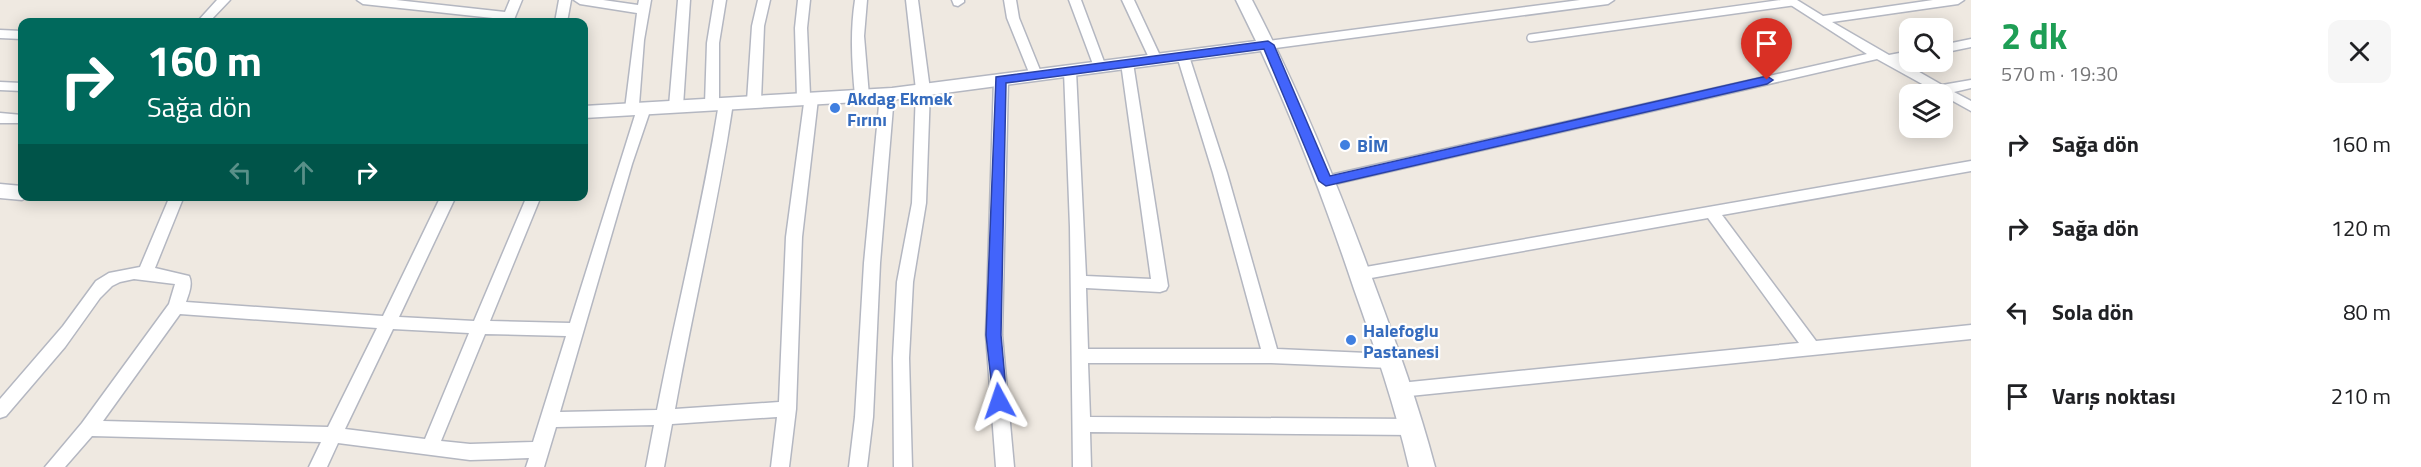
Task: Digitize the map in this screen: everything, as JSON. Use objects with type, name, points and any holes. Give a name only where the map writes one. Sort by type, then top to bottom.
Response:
[{"type":"street","points":[[211,18],[224,0]]},
{"type":"street","points":[[363,0],[494,18]]},
{"type":"street","points":[[509,18],[516,0]]},
{"type":"street","points":[[562,18],[565,0]]},
{"type":"street","points":[[88,428],[335,435],[538,458],[625,164],[638,108],[638,40],[645,5],[580,0]]},
{"type":"street","points":[[676,106],[684,0]]},
{"type":"street","points":[[655,467],[685,309],[714,182],[719,103],[713,43],[720,0]]},
{"type":"street","points":[[754,101],[758,26],[764,0]]},
{"type":"street","points":[[780,467],[787,409],[794,237],[808,99],[801,28],[804,0]]},
{"type":"street","points":[[861,0],[858,17],[858,55],[862,96]]},
{"type":"street","points":[[903,467],[901,358],[904,293],[919,203],[923,90],[912,0]]},
{"type":"street","points":[[1010,0],[1013,18],[1036,75]]},
{"type":"street","points":[[1075,0],[1100,67]]},
{"type":"street","points":[[1128,0],[1156,60]]},
{"type":"street","points":[[1244,0],[1268,45],[1326,181],[1413,427],[1422,467]]},
{"type":"street","points":[[588,112],[887,95],[1608,0]]},
{"type":"street","points":[[1821,20],[1959,0]]},
{"type":"street","points":[[1790,1],[1930,84]]},
{"type":"street","points":[[0,34],[18,35]]},
{"type":"street","points":[[1953,47],[1971,43]]},
{"type":"street","points":[[1183,56],[1220,173],[1271,356]]},
{"type":"street","points":[[1326,181],[1883,57],[1899,56]]},
{"type":"street","points":[[1078,282],[1160,286],[1127,63]]},
{"type":"street","points":[[1070,71],[1081,356],[1082,467]]},
{"type":"street","points":[[1000,80],[994,335],[1005,467]]},
{"type":"street","points":[[1953,87],[1971,84]]},
{"type":"street","points":[[0,86],[18,87]]},
{"type":"street","points":[[858,467],[864,417],[872,263],[887,95]]},
{"type":"street","points":[[1953,97],[1971,107]]},
{"type":"street","points":[[0,118],[18,119]]},
{"type":"street","points":[[1360,274],[1971,166]]},
{"type":"street","points":[[0,191],[18,193]]},
{"type":"street","points":[[145,273],[175,201]]},
{"type":"street","points":[[318,467],[447,201]]},
{"type":"street","points":[[430,447],[532,201]]},
{"type":"street","points":[[1712,212],[1812,348]]},
{"type":"street","points":[[0,411],[105,282],[124,274],[145,273],[165,274],[183,280],[182,292],[176,307],[88,428],[54,467]]},
{"type":"street","points":[[176,307],[388,324],[480,329],[577,330]]},
{"type":"street","points":[[1400,390],[1971,332]]},
{"type":"street","points":[[1081,356],[1271,356],[1390,361]]},
{"type":"street","points":[[548,420],[665,417],[787,409]]},
{"type":"street","points":[[1082,424],[1413,427]]},
{"type":"lane","points":[[1531,38],[1790,1]]},
{"type":"place","name":"Akdag Ekmek Fırını","points":[[835,108]]},
{"type":"place","name":"BİM","points":[[1345,145]]},
{"type":"place","name":"Halefoglu Pastanesi","points":[[1351,340]]},
{"type":"route","points":[[999,401],[994,335],[999,205],[1000,80],[1268,45],[1326,181],[1767,80]]}]
